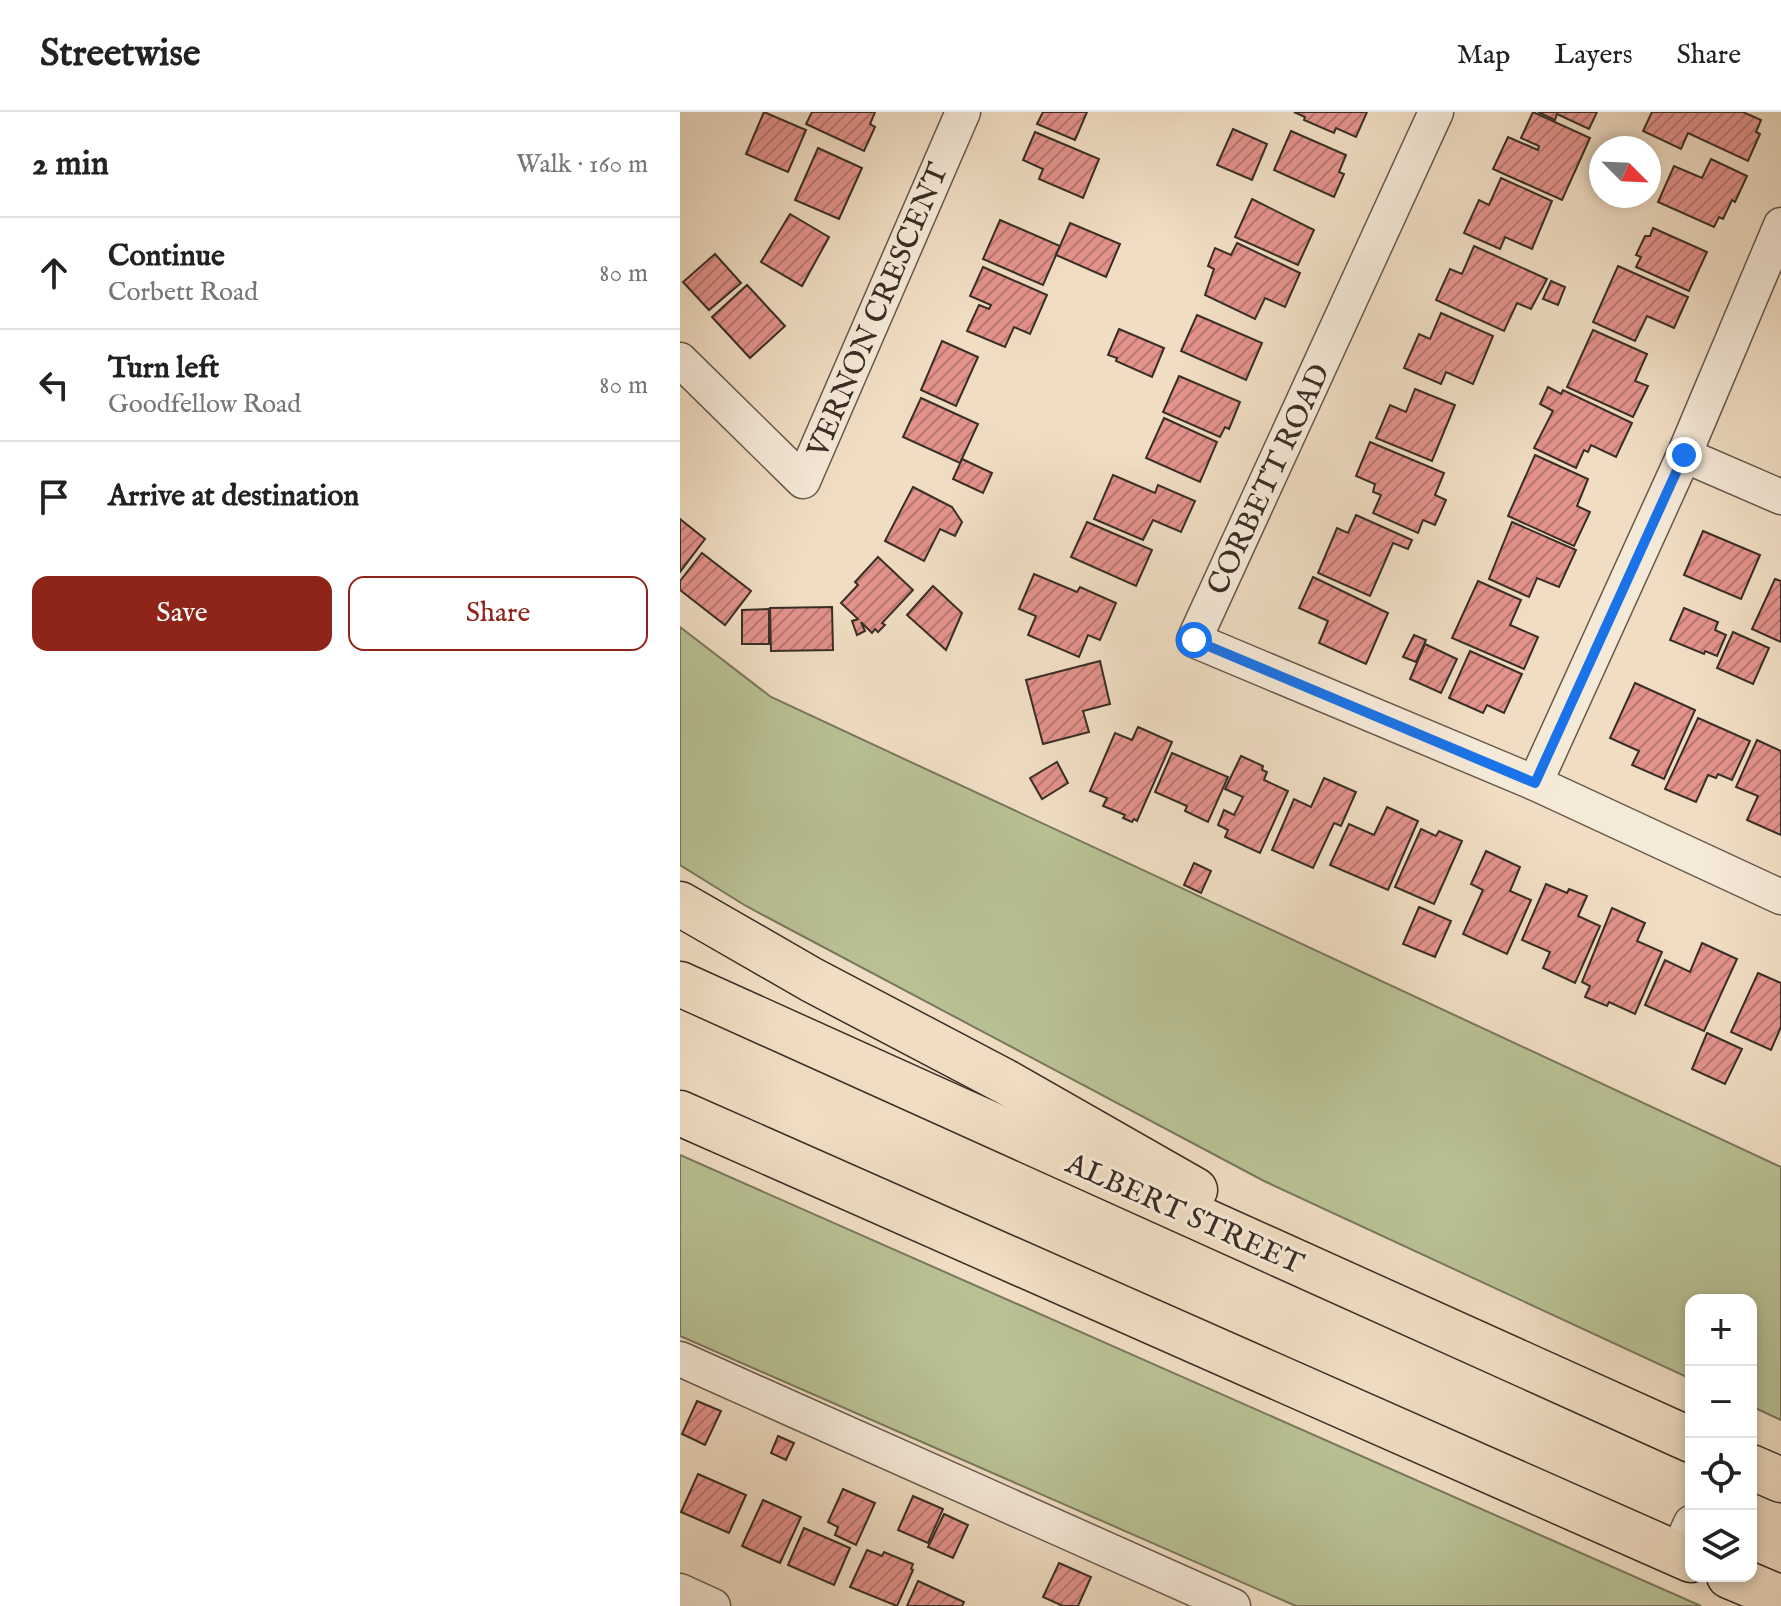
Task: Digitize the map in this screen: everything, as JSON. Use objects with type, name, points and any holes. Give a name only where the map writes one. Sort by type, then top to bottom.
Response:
[{"type":"highway","points":[[680,904],[812,980],[1004,1081],[1419,1318]]},
{"type":"highway","name":"ALBERT STREET","points":[[680,984],[1687,1438]]},
{"type":"highway","points":[[680,1113],[1685,1546]]},
{"type":"highway","points":[[1757,1470],[1781,1480]]},
{"type":"highway","points":[[1743,1582],[1781,1598]]},
{"type":"street","name":"VERNON CRESCENT","points":[[680,360],[803,481],[963,112]]},
{"type":"street","name":"CORBETT ROAD","points":[[1436,112],[1194,640],[1535,783]]},
{"type":"street","points":[[1781,225],[1684,455],[1535,783],[1781,897]]},
{"type":"street","points":[[1684,455],[1781,497]]},
{"type":"street","points":[[680,1359],[1233,1606]]},
{"type":"street","points":[[680,1591],[713,1606]]},
{"type":"green space","points":[[680,627],[771,697],[1781,1167],[1781,1420],[1757,1409],[1757,1294],[1685,1294],[1685,1376],[1264,1181],[746,906],[680,865]]},
{"type":"green space","points":[[680,1155],[1701,1606],[1296,1606],[680,1336]]},
{"type":"building","points":[[764,112],[806,130],[788,172],[746,154]]},
{"type":"building","points":[[812,112],[875,112],[870,124],[875,127],[864,151],[806,124]]},
{"type":"building","points":[[1043,112],[1087,112],[1075,140],[1037,124]]},
{"type":"building","points":[[1294,112],[1367,112],[1356,137],[1336,128],[1334,133],[1304,120],[1305,117]]},
{"type":"building","points":[[1533,112],[1589,138],[1562,200],[1493,169],[1508,137],[1538,150],[1539,146],[1521,138]]},
{"type":"building","points":[[1538,112],[1597,112],[1589,129],[1557,114],[1555,120]]},
{"type":"building","points":[[1652,112],[1743,112],[1761,120],[1756,132],[1760,134],[1748,161],[1688,133],[1681,149],[1661,140],[1661,136],[1643,131]]},
{"type":"building","points":[[1233,129],[1267,144],[1252,180],[1217,165]]},
{"type":"building","points":[[1291,131],[1346,155],[1339,172],[1344,174],[1334,197],[1274,170]]},
{"type":"building","points":[[1035,132],[1099,159],[1083,198],[1039,179],[1043,169],[1023,160]]},
{"type":"building","points":[[818,148],[862,168],[839,219],[795,200]]},
{"type":"building","points":[[1711,159],[1747,176],[1735,202],[1732,200],[1723,219],[1719,217],[1714,227],[1661,203],[1661,195],[1674,166],[1702,178]]},
{"type":"building","points":[[1501,178],[1552,201],[1532,249],[1505,237],[1500,249],[1464,233],[1479,200],[1489,205]]},
{"type":"building","points":[[1252,199],[1314,230],[1298,265],[1235,237]]},
{"type":"building","points":[[790,214],[829,237],[802,286],[761,262]]},
{"type":"building","points":[[1000,220],[1060,246],[1043,285],[983,259]]},
{"type":"building","points":[[1070,223],[1120,244],[1106,277],[1056,255]]},
{"type":"building","points":[[1653,228],[1707,252],[1689,291],[1636,267],[1641,257],[1636,255],[1645,236],[1650,236]]},
{"type":"building","points":[[1237,243],[1300,273],[1285,307],[1265,298],[1255,319],[1205,295],[1214,269],[1208,266],[1215,248],[1231,255]]},
{"type":"building","points":[[1474,246],[1547,279],[1531,309],[1517,303],[1504,331],[1436,300],[1450,269],[1462,274]]},
{"type":"building","points":[[715,254],[741,283],[709,310],[683,282]]},
{"type":"building","points":[[1618,266],[1688,297],[1674,328],[1647,316],[1635,341],[1593,322]]},
{"type":"building","points":[[983,267],[1047,295],[1030,334],[1014,327],[1005,347],[967,331],[979,305],[989,309],[991,305],[970,296]]},
{"type":"building","points":[[1551,281],[1565,287],[1558,305],[1543,299]]},
{"type":"building","points":[[747,285],[785,326],[750,358],[712,317]]},
{"type":"building","points":[[1441,313],[1493,336],[1473,384],[1446,372],[1441,384],[1404,368],[1419,334],[1430,339]]},
{"type":"building","points":[[1197,315],[1262,343],[1246,380],[1181,351]]},
{"type":"building","points":[[1119,329],[1164,348],[1152,377],[1108,355]]},
{"type":"building","points":[[1593,330],[1647,354],[1635,381],[1648,386],[1633,417],[1567,387]]},
{"type":"building","points":[[942,341],[978,357],[956,406],[921,390]]},
{"type":"building","points":[[1179,376],[1240,402],[1229,429],[1225,427],[1220,437],[1163,412]]},
{"type":"building","points":[[1548,387],[1561,394],[1563,390],[1632,423],[1616,457],[1591,445],[1588,452],[1584,450],[1576,468],[1534,448],[1553,411],[1540,404]]},
{"type":"building","points":[[1415,389],[1455,405],[1432,461],[1376,438],[1390,405],[1406,412]]},
{"type":"building","points":[[921,398],[978,424],[960,463],[903,437]]},
{"type":"building","points":[[1164,418],[1217,442],[1200,482],[1146,458]]},
{"type":"building","points":[[1370,442],[1444,473],[1435,495],[1446,500],[1435,525],[1423,520],[1418,533],[1373,513],[1381,495],[1373,492],[1375,484],[1356,476]]},
{"type":"building","points":[[1535,455],[1588,479],[1577,506],[1590,512],[1574,546],[1508,516]]},
{"type":"building","points":[[962,459],[992,473],[983,493],[953,479]]},
{"type":"building","points":[[1113,475],[1155,493],[1158,485],[1195,501],[1181,532],[1153,520],[1143,540],[1094,519]]},
{"type":"building","points":[[913,487],[952,507],[962,522],[955,536],[940,529],[924,561],[885,541]]},
{"type":"building","points":[[1356,515],[1412,540],[1408,549],[1393,543],[1370,596],[1318,573],[1337,528],[1348,533]]},
{"type":"building","points":[[680,519],[705,539],[680,572]]},
{"type":"building","points":[[1087,522],[1152,550],[1136,586],[1071,557]]},
{"type":"building","points":[[1512,522],[1576,550],[1559,587],[1537,578],[1529,597],[1489,579]]},
{"type":"building","points":[[1703,531],[1760,555],[1741,599],[1684,575]]},
{"type":"building","points":[[702,553],[751,591],[725,625],[680,590],[680,581]]},
{"type":"building","points":[[878,557],[913,590],[882,623],[885,625],[878,632],[875,629],[872,633],[861,622],[865,631],[857,635],[852,621],[858,619],[841,603]]},
{"type":"building","points":[[1034,574],[1077,592],[1080,587],[1116,603],[1100,640],[1088,635],[1079,657],[1028,635],[1036,616],[1019,609]]},
{"type":"building","points":[[1313,577],[1388,613],[1366,664],[1319,643],[1328,621],[1299,608]]},
{"type":"building","points":[[1775,579],[1781,581],[1781,642],[1752,629]]},
{"type":"building","points":[[1478,581],[1521,600],[1510,625],[1538,637],[1524,669],[1452,638]]},
{"type":"building","points":[[933,586],[962,613],[946,650],[907,615]]},
{"type":"building","points":[[832,607],[833,650],[771,651],[770,608]]},
{"type":"building","points":[[1684,608],[1718,622],[1715,630],[1726,635],[1717,656],[1670,640]]},
{"type":"building","points":[[769,609],[769,644],[742,644],[742,610]]},
{"type":"building","points":[[1733,632],[1769,648],[1753,684],[1717,668]]},
{"type":"building","points":[[1414,635],[1426,640],[1416,662],[1403,657]]},
{"type":"building","points":[[1425,644],[1457,659],[1441,693],[1410,679]]},
{"type":"building","points":[[1470,651],[1522,674],[1504,713],[1487,705],[1483,713],[1449,698]]},
{"type":"building","points":[[1100,661],[1110,704],[1083,711],[1089,732],[1043,744],[1026,680]]},
{"type":"building","points":[[1635,683],[1695,710],[1664,779],[1632,765],[1639,751],[1610,738]]},
{"type":"building","points":[[1698,718],[1750,741],[1732,780],[1718,774],[1716,778],[1708,775],[1696,802],[1665,789]]},
{"type":"building","points":[[1138,727],[1172,742],[1137,821],[1134,819],[1132,822],[1123,818],[1125,815],[1103,806],[1107,798],[1090,791],[1115,733],[1132,740]]},
{"type":"building","points":[[1757,740],[1781,751],[1781,835],[1747,820],[1758,796],[1736,787]]},
{"type":"building","points":[[1172,753],[1228,777],[1208,822],[1185,811],[1187,806],[1155,792]]},
{"type":"building","points":[[1241,756],[1263,766],[1262,770],[1267,772],[1264,780],[1288,791],[1260,853],[1225,837],[1228,830],[1218,825],[1224,810],[1234,815],[1243,797],[1225,789]]},
{"type":"building","points":[[1057,762],[1068,783],[1042,799],[1030,778]]},
{"type":"building","points":[[1324,778],[1356,792],[1341,826],[1334,823],[1313,868],[1272,850],[1294,799],[1311,807]]},
{"type":"building","points":[[1387,807],[1418,821],[1388,890],[1330,865],[1349,824],[1374,835]]},
{"type":"building","points":[[1421,829],[1436,836],[1439,831],[1462,841],[1434,904],[1395,887]]},
{"type":"building","points":[[1486,851],[1520,867],[1510,891],[1531,900],[1507,954],[1463,934],[1483,890],[1471,884]]},
{"type":"building","points":[[1194,863],[1211,871],[1201,893],[1184,885]]},
{"type":"building","points":[[1546,884],[1567,893],[1569,889],[1587,896],[1578,916],[1600,926],[1575,983],[1543,968],[1550,952],[1522,940]]},
{"type":"building","points":[[1419,907],[1451,921],[1435,957],[1403,944]]},
{"type":"building","points":[[1612,908],[1645,923],[1637,941],[1662,952],[1635,1014],[1609,1002],[1607,1006],[1585,997],[1590,986],[1582,982]]},
{"type":"building","points":[[1702,943],[1737,959],[1704,1031],[1645,1005],[1665,960],[1690,972]]},
{"type":"building","points":[[1758,973],[1781,983],[1781,1027],[1771,1050],[1731,1032]]},
{"type":"building","points":[[1707,1033],[1742,1049],[1725,1084],[1692,1069]]},
{"type":"building","points":[[697,1401],[721,1411],[705,1445],[682,1434]]},
{"type":"building","points":[[778,1436],[794,1443],[786,1460],[771,1453]]},
{"type":"building","points":[[698,1474],[746,1495],[729,1533],[681,1512]]},
{"type":"building","points":[[843,1489],[875,1503],[856,1545],[835,1535],[838,1527],[828,1522]]},
{"type":"building","points":[[913,1496],[943,1509],[928,1543],[898,1530]]},
{"type":"building","points":[[763,1500],[801,1517],[780,1563],[742,1546]]},
{"type":"building","points":[[944,1514],[968,1525],[953,1558],[928,1547]]},
{"type":"building","points":[[804,1528],[850,1548],[834,1585],[788,1565]]},
{"type":"building","points":[[867,1550],[882,1556],[884,1552],[913,1564],[897,1606],[850,1587]]},
{"type":"building","points":[[1059,1563],[1091,1577],[1078,1606],[1063,1606],[1043,1597]]},
{"type":"building","points":[[918,1581],[964,1602],[962,1606],[907,1606]]},
{"type":"route","points":[[1194,640],[1535,783],[1684,455]]}]
